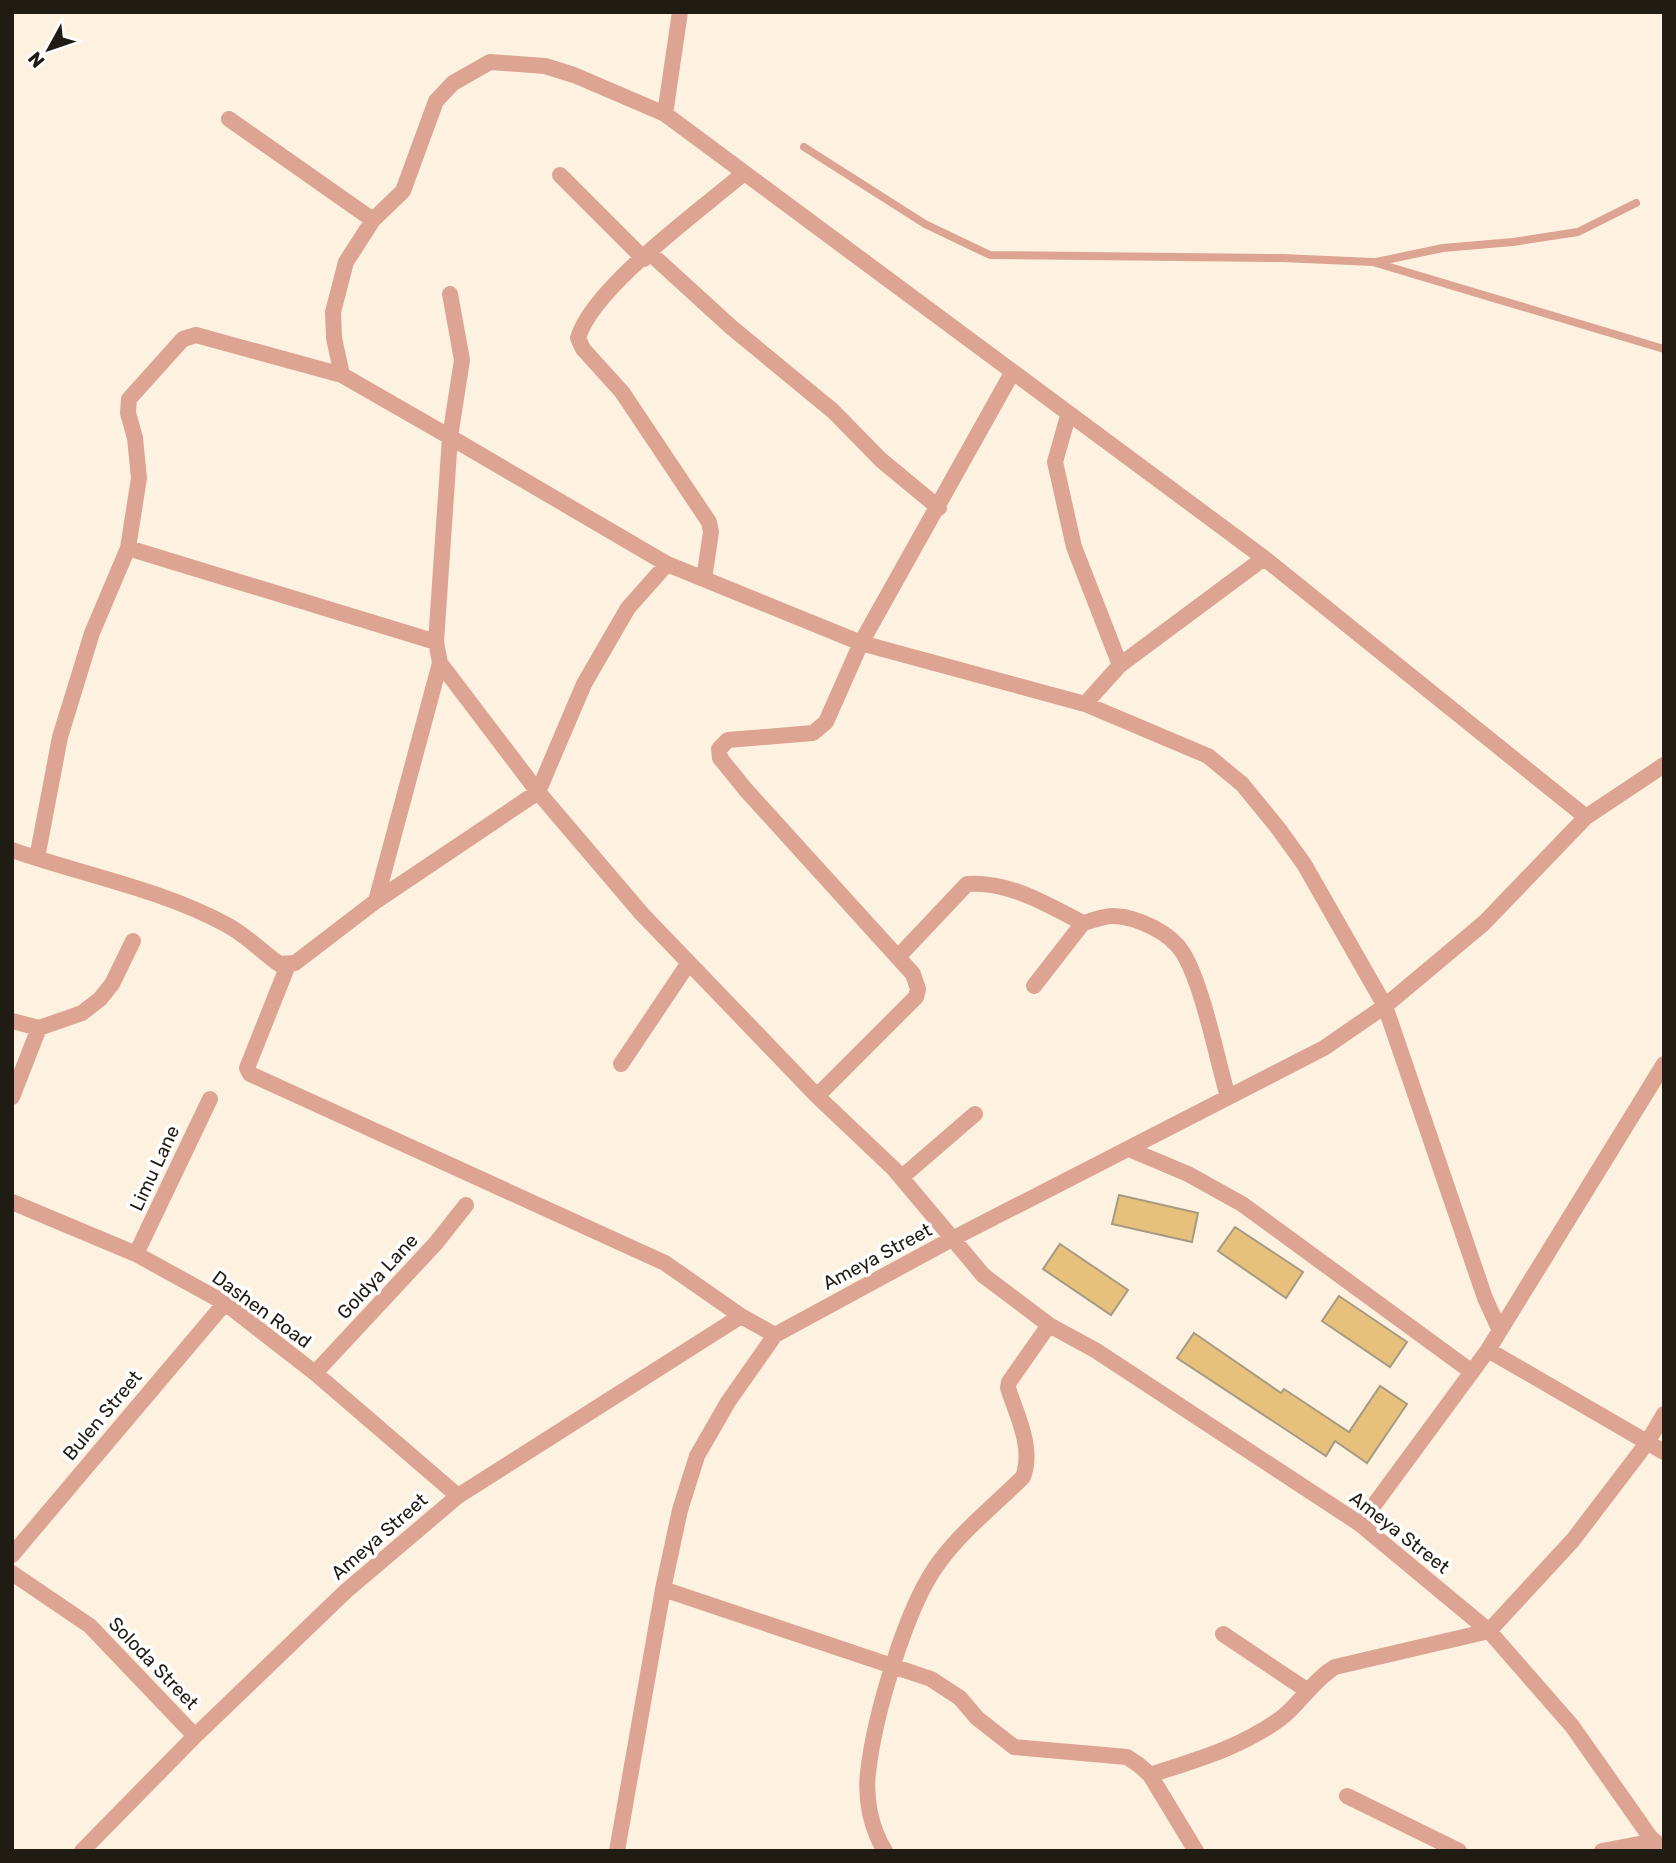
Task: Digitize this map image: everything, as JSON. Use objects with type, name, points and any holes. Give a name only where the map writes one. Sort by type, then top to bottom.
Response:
[{"type":"street","points":[[665,114],[680,12]]},
{"type":"street","points":[[342,374],[334,338],[333,312],[346,262],[373,220],[408,183],[436,101],[453,82],[490,62],[545,66],[665,114],[1264,558],[1586,817]]},
{"type":"street","points":[[229,119],[373,220]]},
{"type":"street","points":[[704,579],[711,532],[709,522],[622,392],[583,349],[578,338],[601,302],[647,256],[744,173]]},
{"type":"street","points":[[560,175],[647,256],[833,411],[881,460],[939,508]]},
{"type":"street","points":[[376,901],[440,663],[436,642],[450,437],[462,360],[450,293]]},
{"type":"street","points":[[37,858],[60,737],[92,633],[128,548],[139,478],[135,438],[128,413],[129,399],[183,339],[196,335],[342,374],[667,564],[861,643],[1085,704],[1208,755],[1242,784],[1304,864],[1385,1006],[1485,1298],[1500,1331]]},
{"type":"street","points":[[817,1096],[916,997],[918,989],[913,974],[720,758],[719,749],[728,740],[760,735],[813,733],[820,728],[861,643],[939,508],[1012,373]]},
{"type":"street","points":[[1069,416],[1055,462],[1074,547],[1120,665]]},
{"type":"street","points":[[128,548],[436,642]]},
{"type":"street","points":[[1085,704],[1120,665],[1264,558]]},
{"type":"street","points":[[617,1851],[663,1588],[680,1510],[697,1456],[728,1402],[775,1335],[741,1316],[665,1263],[250,1074],[247,1068],[288,965],[376,901],[538,792],[584,684],[628,608],[667,564]]},
{"type":"street","points":[[440,663],[538,792],[688,964],[817,1096],[902,1177],[952,1239],[1131,1150],[1324,1048],[1385,1006],[1484,923],[1586,817],[1664,765]]},
{"type":"street","points":[[12,849],[138,889],[214,918],[231,927],[279,964],[288,965]]},
{"type":"street","points":[[898,957],[967,884],[988,883],[1021,893],[1083,923],[1114,916],[1151,926],[1172,940],[1183,953],[1195,982],[1228,1097]]},
{"type":"street","points":[[1034,986],[1083,923]]},
{"type":"street","points":[[12,1021],[39,1028],[82,1013],[113,984],[133,941]]},
{"type":"street","points":[[621,1064],[688,964]]},
{"type":"street","points":[[12,1097],[39,1028]]},
{"type":"street","points":[[1360,1524],[1488,1350],[1664,1064]]},
{"type":"street","name":"Limu Lane","points":[[136,1255],[210,1099]]},
{"type":"street","points":[[902,1177],[975,1114]]},
{"type":"street","points":[[1131,1150],[1188,1174],[1242,1204],[1472,1372]]},
{"type":"street","name":"Dashen Road","points":[[12,1202],[136,1255],[225,1303],[315,1373],[458,1496]]},
{"type":"street","name":"Goldya Lane","points":[[315,1373],[436,1243],[467,1205]]},
{"type":"street","name":"Ameya Street","points":[[775,1335],[952,1239],[983,1275],[1049,1325],[1095,1350],[1360,1524],[1489,1631],[1572,1726],[1659,1841]]},
{"type":"street","name":"Bulen Street","points":[[12,1555],[225,1303]]},
{"type":"street","name":"Ameya Street","points":[[82,1851],[195,1736],[346,1591],[458,1496],[741,1316]]},
{"type":"street","points":[[884,1851],[869,1811],[867,1775],[886,1686],[922,1592],[939,1561],[1023,1477],[1028,1465],[1027,1447],[1008,1388],[1009,1382],[1049,1325]]},
{"type":"street","points":[[1488,1350],[1664,1452]]},
{"type":"street","points":[[1150,1775],[1248,1740],[1283,1717],[1322,1675],[1335,1667],[1489,1631],[1573,1540],[1647,1443],[1664,1414]]},
{"type":"street","name":"Soloda Street","points":[[12,1573],[90,1626],[195,1736]]},
{"type":"street","points":[[663,1588],[931,1678],[960,1698],[976,1718],[1014,1746],[1127,1758],[1150,1775],[1196,1851]]},
{"type":"street","points":[[1223,1634],[1308,1691]]},
{"type":"street","points":[[1347,1796],[1459,1851]]},
{"type":"street","points":[[1602,1851],[1659,1841]]},
{"type":"lane","points":[[804,147],[925,224],[990,254],[1373,262],[1443,248],[1513,242],[1577,232],[1636,203]]},
{"type":"lane","points":[[1373,262],[1664,349]]},
{"type":"building","points":[[1119,1195],[1198,1213],[1192,1242],[1112,1224]]},
{"type":"building","points":[[1235,1227],[1303,1272],[1286,1298],[1218,1251]]},
{"type":"building","points":[[1060,1244],[1128,1290],[1111,1315],[1043,1269]]},
{"type":"building","points":[[1339,1296],[1407,1342],[1390,1367],[1322,1321]]},
{"type":"building","points":[[1194,1333],[1281,1393],[1284,1389],[1349,1432],[1380,1386],[1407,1404],[1367,1463],[1335,1441],[1326,1456],[1177,1358]]}]
